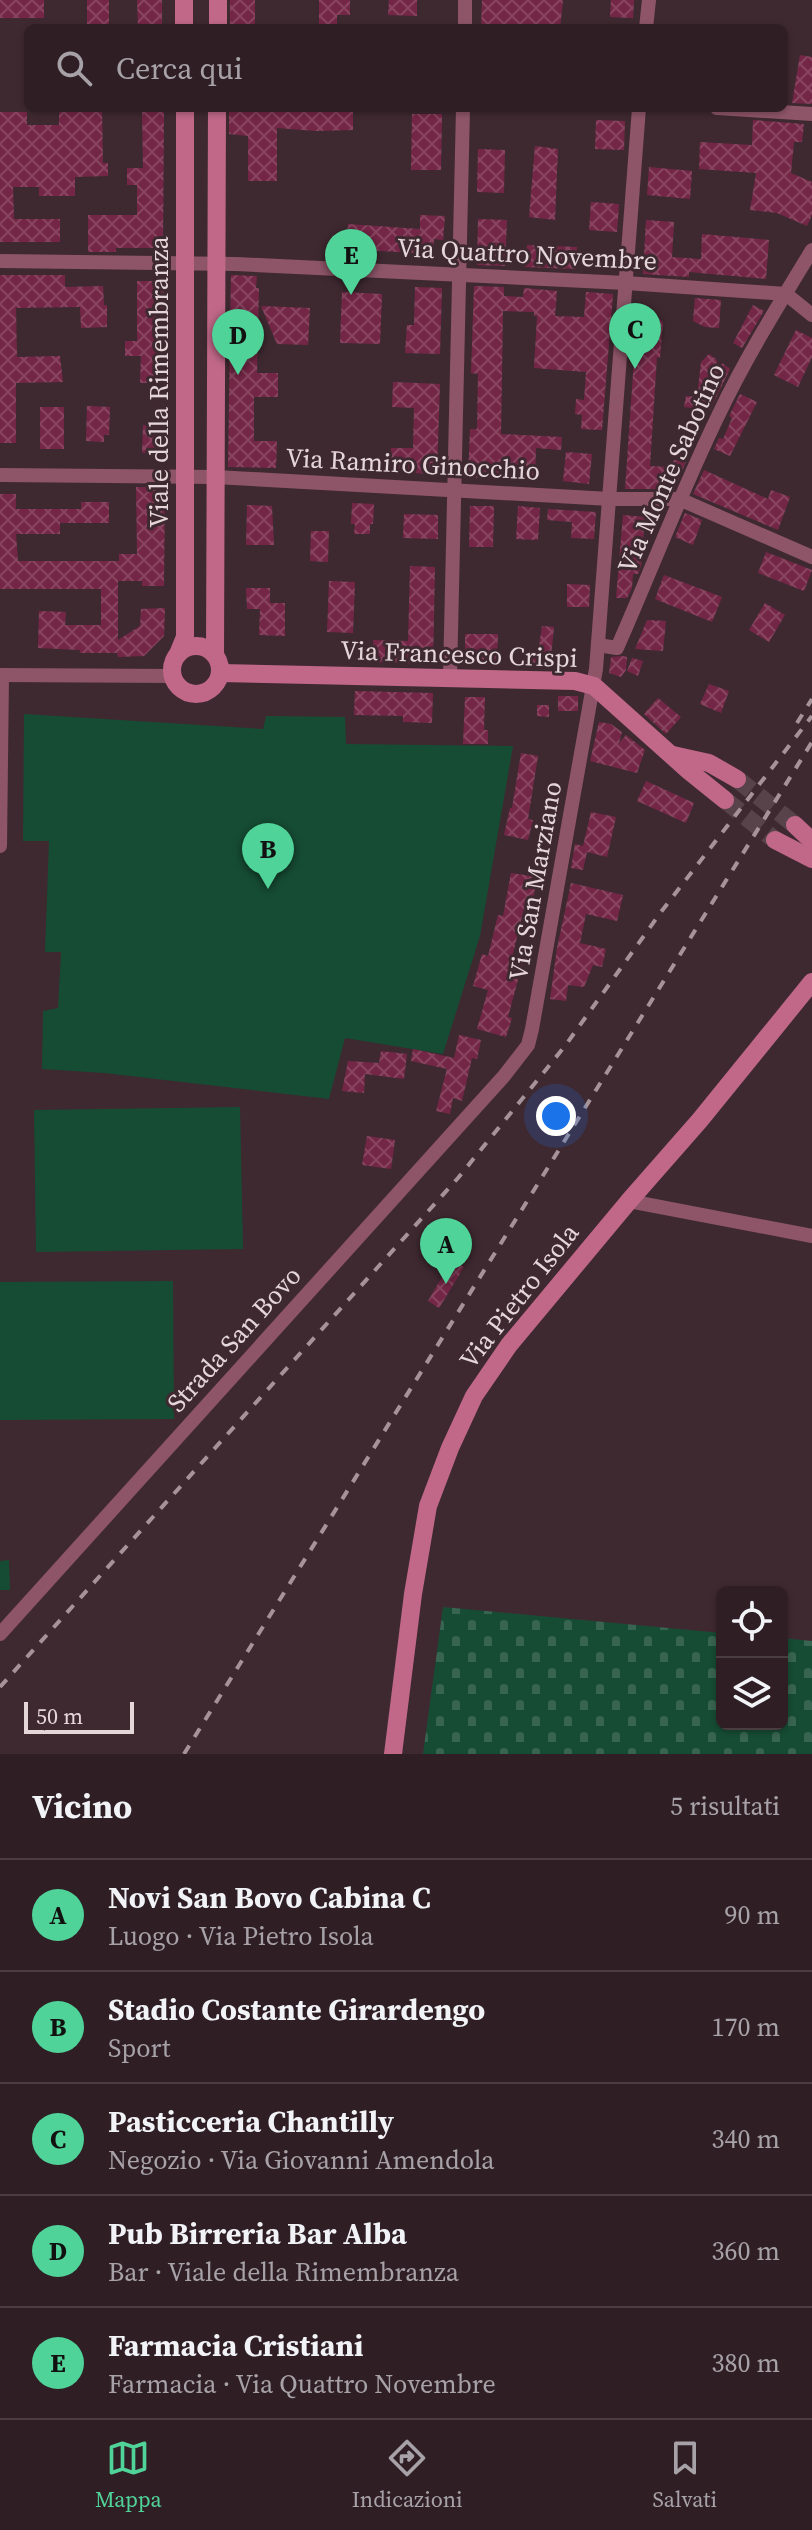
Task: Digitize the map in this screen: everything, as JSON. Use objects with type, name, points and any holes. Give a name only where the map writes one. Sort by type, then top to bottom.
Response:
[{"type":"street","points":[[184,0],[184,24]]},
{"type":"street","points":[[218,0],[218,24]]},
{"type":"street","points":[[465,0],[465,24]]},
{"type":"street","points":[[646,24],[649,0]]},
{"type":"street","name":"Viale della Rimembranza","points":[[178,654],[185,637],[185,112]]},
{"type":"street","points":[[217,112],[216,477],[218,664],[218,680],[208,691],[194,694],[180,688],[173,676],[178,654],[197,646],[204,647],[218,664]]},
{"type":"street","points":[[450,676],[463,112]]},
{"type":"street","name":"Via San Marziano","points":[[504,1076],[528,1045],[532,1029],[594,686],[639,112]]},
{"type":"street","points":[[780,112],[812,114]]},
{"type":"street","name":"Via Monte Sabotino","points":[[598,645],[617,648],[679,499],[747,358],[812,250]]},
{"type":"street","points":[[0,261],[185,263]]},
{"type":"street","name":"Via Quattro Novembre","points":[[185,263],[439,272],[786,294]]},
{"type":"street","points":[[786,294],[812,315]]},
{"type":"street","name":"Via Ramiro Ginocchio","points":[[0,475],[216,477],[610,499],[679,499],[812,557]]},
{"type":"street","name":"Via Francesco Crispi","points":[[218,664],[552,679],[594,686],[725,800]]},
{"type":"street","points":[[0,846],[1,675],[173,676]]},
{"type":"street","name":"Via Francesco Crispi","points":[[670,754],[709,763],[737,779]]},
{"type":"street","points":[[795,825],[812,841]]},
{"type":"street","points":[[775,840],[812,859]]},
{"type":"street","name":"Via Pietro Isola","points":[[393,1754],[413,1594],[428,1506],[474,1396],[509,1345],[809,988]]},
{"type":"street","name":"Strada San Bovo","points":[[0,1634],[504,1076]]},
{"type":"street","points":[[629,1201],[812,1236]]},
{"type":"green space","points":[[24,714],[263,729],[266,716],[345,717],[346,744],[513,746],[480,936],[443,1054],[345,1038],[329,1099],[104,1073],[42,1069],[43,1011],[58,1008],[61,952],[45,952],[49,841],[23,841]]},
{"type":"green space","points":[[240,1107],[243,1249],[36,1252],[34,1110]]},
{"type":"green space","points":[[173,1281],[174,1419],[0,1420],[0,1282]]},
{"type":"green space","points":[[9,1560],[10,1590],[0,1590],[0,1561]]},
{"type":"green space","points":[[443,1607],[716,1632],[716,1730],[788,1730],[788,1639],[812,1641],[812,1754],[423,1754]]},
{"type":"building","points":[[0,0],[44,0],[44,18],[0,18]]},
{"type":"building","points":[[87,0],[109,0],[109,24],[87,24]]},
{"type":"building","points":[[137,0],[162,0],[162,24],[138,24]]},
{"type":"building","points":[[230,0],[255,0],[255,24],[230,24]]},
{"type":"building","points":[[319,0],[350,0],[350,15],[337,15],[337,24],[319,24]]},
{"type":"building","points":[[389,0],[417,0],[417,16],[388,15]]},
{"type":"building","points":[[482,0],[563,0],[560,24],[481,24]]},
{"type":"building","points":[[611,0],[634,0],[633,18],[610,17]]},
{"type":"building","points":[[800,55],[812,57],[812,104],[792,103]]},
{"type":"building","points":[[0,112],[27,112],[27,125],[59,125],[59,112],[102,112],[103,163],[108,163],[108,176],[75,177],[75,196],[39,196],[39,187],[13,187],[14,219],[60,219],[60,242],[0,242]]},
{"type":"building","points":[[142,112],[164,112],[163,248],[116,248],[116,252],[88,252],[88,215],[137,215],[137,185],[127,185],[127,168],[143,168]]},
{"type":"building","points":[[229,112],[353,112],[353,130],[277,128],[277,181],[248,181],[248,136],[229,134]]},
{"type":"building","points":[[412,114],[442,114],[441,170],[411,170]]},
{"type":"building","points":[[596,120],[625,121],[624,150],[595,149]]},
{"type":"building","points":[[753,120],[804,124],[802,142],[794,142],[791,173],[812,182],[812,215],[807,226],[777,213],[750,210],[756,173],[699,169],[700,142],[752,145]]},
{"type":"building","points":[[535,146],[558,149],[555,220],[529,217]]},
{"type":"building","points":[[478,149],[505,150],[504,193],[477,192]]},
{"type":"building","points":[[649,167],[692,171],[690,199],[647,195]]},
{"type":"building","points":[[591,202],[619,204],[617,232],[589,230]]},
{"type":"building","points":[[420,215],[445,216],[443,240],[434,239],[433,254],[346,249],[348,224],[420,229]]},
{"type":"building","points":[[478,219],[507,220],[505,266],[477,265]]},
{"type":"building","points":[[646,220],[674,222],[672,257],[701,259],[702,234],[769,240],[766,279],[689,272],[689,277],[643,274]]},
{"type":"building","points":[[527,245],[577,247],[576,269],[525,267]]},
{"type":"building","points":[[0,275],[65,275],[65,287],[103,286],[104,305],[107,305],[107,327],[81,328],[80,307],[16,308],[17,357],[60,356],[63,382],[16,383],[16,443],[0,443]]},
{"type":"building","points":[[231,275],[257,276],[257,373],[278,373],[278,397],[254,397],[254,441],[277,441],[276,468],[228,467]]},
{"type":"building","points":[[137,281],[164,281],[164,383],[140,383],[141,356],[125,356],[125,341],[137,341]]},
{"type":"building","points":[[474,286],[504,287],[504,296],[523,297],[524,288],[557,291],[555,316],[584,317],[586,292],[613,294],[602,430],[581,429],[582,415],[575,414],[576,399],[584,400],[586,372],[534,368],[537,316],[534,312],[503,311],[501,434],[562,437],[561,450],[536,448],[535,481],[468,477],[470,429],[477,429],[478,374],[471,373]]},
{"type":"building","points":[[415,287],[442,288],[440,354],[405,353],[407,325],[414,325]]},
{"type":"building","points":[[342,292],[382,294],[380,344],[340,343]]},
{"type":"building","points":[[695,298],[721,300],[719,328],[705,327],[693,321]]},
{"type":"building","points":[[753,305],[764,311],[742,348],[733,343]]},
{"type":"building","points":[[261,306],[310,308],[308,345],[277,344]]},
{"type":"building","points":[[637,316],[658,318],[663,322],[660,358],[657,357],[650,466],[670,467],[674,460],[686,462],[674,489],[625,489]]},
{"type":"building","points":[[796,330],[812,338],[812,357],[798,387],[774,375]]},
{"type":"building","points":[[709,354],[717,360],[717,372],[722,363],[730,369],[710,410],[684,407],[686,396],[697,397],[701,362]]},
{"type":"building","points":[[393,382],[440,384],[437,474],[390,472],[391,448],[413,448],[414,408],[392,407]]},
{"type":"building","points":[[740,394],[757,402],[730,456],[714,449],[719,438],[723,439],[732,418],[729,416]]},
{"type":"building","points":[[87,406],[110,407],[109,435],[104,435],[104,442],[86,441]]},
{"type":"building","points":[[40,407],[64,407],[64,449],[40,449]]},
{"type":"building","points":[[143,425],[163,426],[163,453],[142,453]]},
{"type":"building","points":[[566,452],[592,454],[589,484],[563,481]]},
{"type":"building","points":[[704,470],[768,499],[771,490],[790,497],[778,530],[693,494]]},
{"type":"building","points":[[136,487],[165,487],[164,586],[142,586],[142,581],[118,581],[118,640],[140,626],[141,609],[165,608],[164,636],[144,656],[118,657],[117,653],[38,648],[39,611],[66,612],[65,625],[101,625],[101,589],[0,589],[0,494],[16,494],[16,509],[81,509],[81,502],[109,502],[109,523],[60,523],[60,534],[16,534],[18,561],[119,561],[119,554],[137,554]]},
{"type":"building","points":[[352,503],[374,504],[370,534],[354,534]]},
{"type":"building","points":[[247,505],[272,506],[274,545],[246,545]]},
{"type":"building","points":[[470,506],[494,506],[493,547],[469,547]]},
{"type":"building","points":[[518,506],[540,508],[538,540],[516,539]]},
{"type":"building","points":[[548,509],[596,512],[594,539],[571,538],[572,522],[547,520]]},
{"type":"building","points":[[685,513],[702,520],[693,545],[675,537]]},
{"type":"building","points":[[404,514],[438,515],[438,539],[403,538]]},
{"type":"building","points":[[623,515],[645,517],[641,566],[638,574],[633,574],[632,588],[627,598],[616,598]]},
{"type":"building","points":[[311,531],[329,531],[328,562],[310,561]]},
{"type":"building","points":[[766,552],[812,570],[804,591],[758,573]]},
{"type":"building","points":[[410,566],[435,567],[433,664],[373,662],[373,640],[408,641]]},
{"type":"building","points":[[664,575],[722,597],[712,622],[655,599]]},
{"type":"building","points":[[329,581],[355,582],[353,633],[327,632]]},
{"type":"building","points":[[567,584],[590,585],[589,607],[567,607]]},
{"type":"building","points":[[246,588],[270,588],[270,603],[285,603],[285,636],[259,635],[260,609],[247,609]]},
{"type":"building","points":[[765,603],[785,615],[769,642],[749,630]]},
{"type":"building","points":[[647,620],[666,621],[663,651],[635,649]]},
{"type":"building","points":[[542,626],[554,627],[550,666],[527,665],[527,652],[538,652]]},
{"type":"building","points":[[465,634],[498,634],[497,662],[465,662]]},
{"type":"building","points":[[611,657],[627,657],[626,670],[621,677],[609,673]]},
{"type":"building","points":[[632,658],[643,661],[638,676],[627,671]]},
{"type":"building","points":[[709,684],[729,691],[721,713],[700,704]]},
{"type":"building","points":[[355,691],[433,693],[432,723],[403,722],[403,716],[354,715]]},
{"type":"building","points":[[558,696],[578,696],[578,711],[558,711]]},
{"type":"building","points":[[465,697],[485,697],[484,730],[488,730],[488,744],[463,744]]},
{"type":"building","points":[[658,698],[681,717],[666,734],[644,714]]},
{"type":"building","points":[[537,705],[549,705],[549,717],[537,716]]},
{"type":"building","points":[[599,722],[611,724],[622,732],[619,743],[626,735],[645,750],[637,773],[590,761]]},
{"type":"building","points":[[521,753],[538,756],[528,819],[533,820],[528,840],[504,835]]},
{"type":"building","points":[[646,781],[694,803],[686,823],[637,801]]},
{"type":"building","points":[[591,812],[616,817],[607,857],[587,852],[583,870],[571,868],[575,844],[583,846]]},
{"type":"building","points":[[511,873],[537,877],[533,901],[526,900],[511,962],[522,965],[506,1037],[477,1029],[488,990],[473,986],[482,954],[488,956],[498,915],[503,916]]},
{"type":"building","points":[[571,883],[623,895],[617,921],[586,914],[580,943],[606,949],[602,967],[593,965],[584,987],[568,985],[566,1001],[550,999]]},
{"type":"building","points":[[459,1035],[481,1040],[477,1059],[472,1058],[462,1101],[453,1098],[450,1114],[436,1111],[447,1069],[411,1061],[413,1049],[454,1058]]},
{"type":"building","points":[[381,1051],[407,1054],[404,1079],[365,1074],[364,1093],[342,1091],[348,1061],[379,1063]]},
{"type":"building","points":[[367,1136],[395,1140],[391,1169],[362,1165]]},
{"type":"building","points":[[452,1260],[464,1267],[439,1308],[428,1301]]},
{"type":"tunnel","points":[[737,779],[795,825]]},
{"type":"tunnel","points":[[725,800],[775,840]]},
{"type":"railway","points":[[797,723],[812,699]]},
{"type":"railway","points":[[0,1687],[458,1178],[565,1046],[661,912],[812,716]]},
{"type":"railway","points":[[184,1754],[812,742]]},
{"type":"place","name":"Farmacia Cristiani","points":[[351,295]]},
{"type":"place","name":"Pasticceria Chantilly","points":[[635,369]]},
{"type":"place","name":"Pub Birreria Bar Alba","points":[[238,375]]},
{"type":"place","name":"Stadio Costante Girardengo","points":[[268,889]]},
{"type":"place","name":"Novi San Bovo Cabina C","points":[[446,1284]]}]
